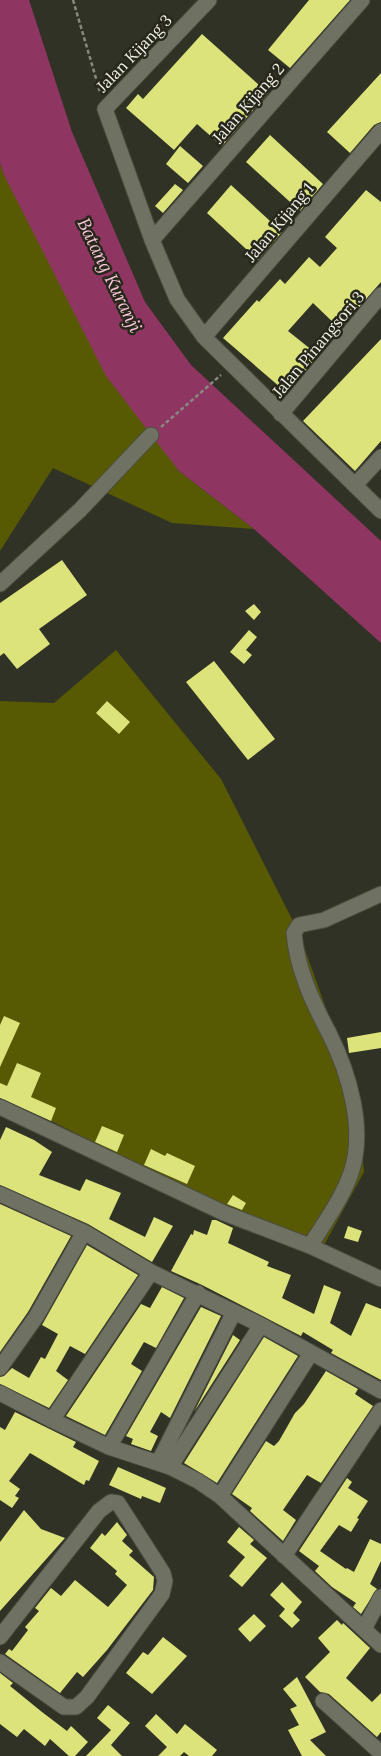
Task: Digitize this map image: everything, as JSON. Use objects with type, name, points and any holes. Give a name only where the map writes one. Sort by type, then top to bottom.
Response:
[{"type":"street","name":"Jalan Kijang 3","points":[[105,109],[209,0]]},
{"type":"street","name":"Jalan Kijang 2","points":[[156,235],[362,0]]},
{"type":"street","points":[[105,109],[156,235],[177,299],[204,337],[381,511]]},
{"type":"street","name":"Jalan Kijang 1","points":[[204,337],[381,131]]},
{"type":"street","name":"Jalan Pinangsori 3","points":[[281,414],[381,295]]},
{"type":"street","points":[[0,584],[80,510],[152,436]]},
{"type":"street","points":[[355,485],[381,456]]},
{"type":"street","points":[[310,1246],[343,1191],[351,1173],[355,1143],[353,1099],[346,1070],[303,978],[294,933],[299,925],[324,920],[381,894]]},
{"type":"street","points":[[0,1107],[224,1213],[310,1246],[381,1279]]},
{"type":"street","points":[[0,1194],[84,1232],[151,1272],[261,1325],[381,1391]]},
{"type":"street","points":[[0,1368],[36,1317],[84,1232]]},
{"type":"street","points":[[52,1420],[151,1272]]},
{"type":"street","points":[[109,1447],[198,1293]]},
{"type":"street","points":[[164,1465],[234,1312]]},
{"type":"street","points":[[164,1465],[261,1325]]},
{"type":"street","points":[[220,1496],[311,1353]]},
{"type":"street","points":[[0,1395],[109,1447],[164,1465],[198,1481],[220,1496],[381,1645]]},
{"type":"street","points":[[284,1556],[381,1410]]},
{"type":"street","points":[[0,1637],[99,1511],[111,1502],[118,1503],[160,1566],[165,1581],[162,1594],[87,1698],[76,1707],[64,1707],[0,1662]]},
{"type":"street","points":[[364,1629],[381,1597]]},
{"type":"street","points":[[323,1701],[381,1753]]},
{"type":"path","points":[[73,0],[105,109]]},
{"type":"path","points":[[152,436],[224,373]]},
{"type":"shaded area","points":[[0,163],[3,173],[179,471],[254,529],[172,523],[53,468],[0,551]]},
{"type":"shaded area","points":[[116,650],[221,779],[299,933],[357,1095],[364,1172],[318,1256],[0,1095],[0,701],[54,703]]},
{"type":"water","name":"Batang Kuranji","points":[[0,0],[29,0],[72,132],[145,302],[191,365],[381,541],[381,643],[254,529],[179,471],[106,376],[3,173],[0,163]]},
{"type":"building","points":[[309,0],[350,0],[290,68],[268,50]]},
{"type":"building","points":[[202,34],[268,93],[222,146],[197,124],[174,150],[126,108],[138,94],[143,99]]},
{"type":"building","points":[[381,73],[381,122],[374,125],[350,153],[327,132]]},
{"type":"building","points":[[270,135],[323,184],[300,211],[246,162]]},
{"type":"building","points":[[180,146],[203,166],[188,183],[166,164]]},
{"type":"building","points":[[175,184],[183,190],[163,213],[155,206]]},
{"type":"building","points":[[231,185],[282,232],[258,260],[207,213]]},
{"type":"building","points":[[366,190],[381,202],[381,282],[340,329],[313,303],[288,331],[318,355],[287,393],[223,338],[257,300],[259,302],[280,279],[285,284],[309,257],[320,267],[337,248],[325,237]]},
{"type":"building","points":[[381,339],[381,441],[355,471],[303,421]]},
{"type":"building","points":[[62,560],[87,595],[39,629],[50,644],[17,669],[4,653],[0,656],[0,603]]},
{"type":"building","points":[[254,604],[261,612],[254,620],[245,611]]},
{"type":"building","points":[[249,630],[257,637],[246,650],[252,655],[244,664],[230,652]]},
{"type":"building","points":[[214,661],[275,739],[248,760],[186,682]]},
{"type":"building","points":[[107,701],[130,722],[119,734],[96,713]]},
{"type":"building","points":[[4,1016],[20,1023],[0,1067],[0,1025]]},
{"type":"building","points":[[381,1032],[381,1048],[349,1053],[347,1038]]},
{"type":"building","points":[[17,1063],[41,1073],[31,1097],[56,1108],[51,1121],[0,1098],[0,1083],[7,1086]]},
{"type":"building","points":[[102,1126],[124,1135],[117,1152],[95,1142]]},
{"type":"building","points":[[6,1127],[34,1140],[52,1152],[39,1175],[80,1191],[86,1179],[121,1193],[109,1219],[145,1237],[154,1217],[173,1226],[152,1262],[88,1224],[0,1185],[0,1140]]},
{"type":"building","points":[[151,1149],[165,1156],[167,1153],[195,1166],[187,1184],[144,1165]]},
{"type":"building","points":[[233,1195],[246,1203],[242,1210],[227,1204]]},
{"type":"building","points":[[0,1204],[71,1236],[28,1312],[0,1352]]},
{"type":"building","points":[[212,1220],[233,1228],[228,1243],[269,1262],[267,1266],[291,1275],[282,1298],[314,1314],[324,1285],[341,1292],[330,1323],[351,1336],[366,1303],[381,1309],[381,1380],[331,1353],[333,1350],[303,1332],[301,1336],[171,1271],[191,1234],[193,1235],[194,1230],[207,1235]]},
{"type":"building","points":[[348,1226],[362,1231],[358,1242],[344,1238]]},
{"type":"building","points":[[87,1245],[138,1275],[85,1354],[70,1346],[56,1371],[68,1380],[49,1408],[0,1384],[0,1377],[4,1376],[12,1368],[29,1378],[41,1357],[45,1359],[58,1334],[42,1325]]},
{"type":"building","points":[[162,1287],[184,1298],[156,1348],[144,1342],[131,1364],[142,1371],[105,1435],[66,1416],[141,1304],[150,1308]]},
{"type":"building","points":[[201,1307],[221,1316],[170,1418],[161,1412],[150,1432],[158,1436],[151,1451],[131,1444],[133,1439],[126,1436]]},
{"type":"building","points":[[233,1335],[240,1340],[194,1412]]},
{"type":"building","points":[[264,1337],[298,1356],[217,1483],[184,1463]]},
{"type":"building","points":[[326,1371],[358,1389],[355,1394],[373,1406],[321,1483],[307,1475],[283,1510],[296,1520],[283,1541],[250,1511],[252,1508],[232,1494],[266,1441],[274,1446],[279,1441],[295,1413],[304,1404]]},
{"type":"building","points":[[15,1412],[76,1442],[73,1447],[99,1461],[89,1481],[86,1480],[84,1485],[30,1453],[9,1481],[20,1489],[15,1496],[19,1498],[12,1508],[0,1500],[0,1427],[5,1430]]},
{"type":"building","points":[[118,1467],[166,1488],[160,1503],[142,1496],[141,1499],[109,1485]]},
{"type":"building","points":[[347,1478],[352,1482],[348,1488],[368,1501],[351,1532],[339,1525],[320,1551],[346,1569],[354,1572],[370,1539],[381,1544],[381,1561],[370,1584],[377,1589],[361,1614],[353,1607],[356,1603],[332,1587],[315,1571],[319,1566],[299,1551]]},
{"type":"building","points":[[24,1510],[41,1529],[65,1538],[0,1611],[0,1542]]},
{"type":"building","points":[[117,1522],[127,1535],[122,1541],[133,1551],[129,1555],[154,1577],[153,1590],[107,1650],[83,1677],[77,1672],[60,1693],[5,1654],[9,1649],[12,1651],[28,1630],[25,1627],[39,1611],[35,1608],[51,1588],[61,1596],[75,1580],[108,1607],[127,1585],[115,1574],[117,1571],[90,1548],[102,1533],[105,1536]]},
{"type":"building","points":[[239,1527],[254,1540],[250,1544],[267,1558],[242,1587],[229,1576],[245,1557],[227,1542]]},
{"type":"building","points":[[282,1582],[302,1602],[293,1613],[300,1620],[292,1628],[279,1616],[285,1609],[270,1595]]},
{"type":"building","points":[[254,1614],[266,1626],[250,1642],[238,1629]]},
{"type":"building","points":[[337,1620],[342,1625],[343,1623],[370,1648],[346,1678],[372,1702],[381,1693],[381,1732],[377,1737],[329,1694],[320,1692],[305,1677],[330,1652],[318,1638]]},
{"type":"building","points":[[163,1637],[187,1656],[152,1694],[126,1673],[143,1652],[148,1655]]},
{"type":"building","points":[[0,1673],[13,1683],[10,1686],[42,1712],[67,1731],[71,1726],[88,1742],[75,1756],[69,1756],[50,1739],[45,1746],[24,1729],[17,1737],[0,1724]]},
{"type":"building","points":[[297,1677],[326,1732],[310,1740],[326,1756],[302,1756],[288,1730],[299,1725],[290,1709],[297,1706],[283,1689]]},
{"type":"building","points":[[108,1705],[130,1723],[111,1745],[122,1756],[86,1756],[111,1730],[97,1718]]},
{"type":"building","points":[[156,1714],[177,1734],[185,1724],[217,1750],[212,1756],[189,1756],[184,1752],[180,1756],[158,1756],[167,1747],[145,1726]]}]
